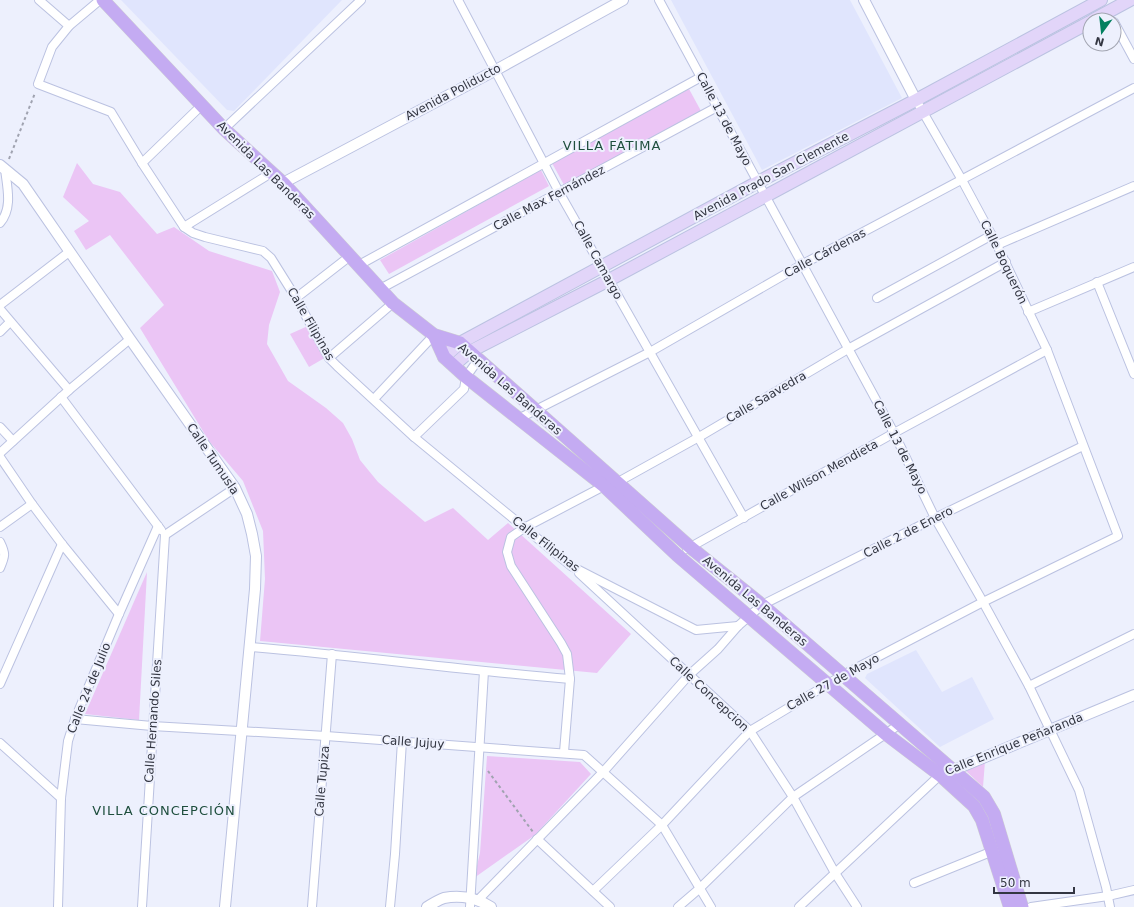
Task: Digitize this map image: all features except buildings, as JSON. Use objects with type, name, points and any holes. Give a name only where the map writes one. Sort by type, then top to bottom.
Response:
[{"type":"main road","name":"Avenida Las Banderas","points":[[102,0],[224,129],[271,174],[283,183],[393,303],[434,335],[469,352],[618,482],[690,548],[762,605],[984,797],[994,814],[1022,907]]},
{"type":"main road","name":"Avenida Prado San Clemente","points":[[469,352],[603,267],[758,182],[916,100],[1102,0]]},
{"type":"main road","points":[[1118,12],[1130,0]]},
{"type":"main road","name":"Avenida Prado San Clemente","points":[[449,361],[609,280],[1082,26]]},
{"type":"main road","name":"Avenida Las Banderas","points":[[434,335],[449,361],[466,377],[604,486],[677,555],[886,734],[940,775],[974,806],[982,820],[1010,907]]},
{"type":"street","points":[[39,0],[69,26]]},
{"type":"street","points":[[102,0],[69,26],[52,47],[38,84],[111,112],[184,227],[271,174]]},
{"type":"street","points":[[224,129],[359,0]]},
{"type":"street","name":"Calle Camargo","points":[[458,0],[559,192],[699,436],[744,518]]},
{"type":"street","name":"Avenida Poliducto","points":[[283,183],[496,70],[623,0]]},
{"type":"street","name":"Calle 13 de Mayo","points":[[659,0],[894,433],[935,518],[983,602],[1028,686],[1079,790],[1110,907]]},
{"type":"street","name":"Calle Boquerón","points":[[864,0],[916,100],[962,180],[1006,262],[1047,350],[1118,536]]},
{"type":"street","points":[[1102,0],[1109,12]]},
{"type":"street","points":[[1122,37],[1134,59]]},
{"type":"street","points":[[296,298],[354,260],[544,163],[701,77]]},
{"type":"street","name":"Calle Cárdenas","points":[[518,419],[650,352],[803,264],[1134,88]]},
{"type":"street","points":[[142,163],[202,105]]},
{"type":"street","name":"Calle Max Fernández","points":[[380,289],[717,107]]},
{"type":"street","points":[[0,223],[8,211],[8,202],[2,168]]},
{"type":"street","name":"Calle Tumusla","points":[[2,168],[23,184],[235,488],[247,514],[256,556],[243,731],[225,907]]},
{"type":"street","points":[[997,245],[1134,186]]},
{"type":"street","name":"Calle Filipinas","points":[[184,227],[193,233],[206,237],[263,251],[271,258],[296,298],[329,358],[414,437],[570,566],[696,630],[738,626]]},
{"type":"street","points":[[877,298],[992,235]]},
{"type":"street","points":[[0,305],[70,252]]},
{"type":"street","name":"Calle Saavedra","points":[[564,752],[570,679],[566,654],[561,642],[511,566],[507,552],[511,537],[524,528],[604,486],[618,482],[848,349],[1006,262]]},
{"type":"street","points":[[1028,312],[1134,267]]},
{"type":"street","points":[[1097,282],[1134,374]]},
{"type":"street","points":[[329,358],[393,303]]},
{"type":"street","points":[[0,309],[69,390]]},
{"type":"street","points":[[0,332],[10,322]]},
{"type":"street","points":[[374,399],[434,335]]},
{"type":"street","points":[[0,453],[61,397],[130,339]]},
{"type":"street","name":"Calle Wilson Mendieta","points":[[677,555],[894,433],[1047,350]]},
{"type":"street","points":[[414,437],[464,389],[469,352]]},
{"type":"street","points":[[61,397],[165,535],[235,488]]},
{"type":"street","points":[[0,427],[13,441]]},
{"type":"street","name":"Calle 2 de Enero","points":[[473,902],[604,771],[689,675],[718,650],[738,626],[762,605],[1083,446]]},
{"type":"street","points":[[0,457],[32,504],[62,544],[119,614]]},
{"type":"street","points":[[0,526],[32,504]]},
{"type":"street","name":"Calle 24 de Julio","points":[[58,907],[62,798],[68,741],[75,719],[158,526]]},
{"type":"street","name":"Calle Hernando Siles","points":[[142,907],[165,535]]},
{"type":"street","name":"Calle 27 de Mayo","points":[[593,891],[662,825],[750,731],[843,675],[983,602],[1118,536]]},
{"type":"street","points":[[0,542],[5,551],[0,568]]},
{"type":"street","points":[[0,684],[62,544]]},
{"type":"street","name":"Calle Concepcion","points":[[570,566],[750,731],[793,797],[835,873],[857,907]]},
{"type":"street","points":[[1028,686],[1134,634]]},
{"type":"street","points":[[250,647],[570,679]]},
{"type":"street","name":"Calle Tupiza","points":[[312,907],[332,654]]},
{"type":"street","points":[[473,902],[478,759],[484,671]]},
{"type":"street","name":"Calle Enrique Peñaranda","points":[[799,907],[940,775],[955,771],[1134,695]]},
{"type":"street","name":"Calle Jujuy","points":[[75,719],[152,726],[564,752],[584,755],[604,771]]},
{"type":"street","points":[[678,907],[793,797],[900,724]]},
{"type":"street","points":[[390,907],[402,742]]},
{"type":"street","points":[[0,743],[62,798]]},
{"type":"street","points":[[604,771],[662,825],[711,907]]},
{"type":"street","points":[[537,839],[610,907]]},
{"type":"street","points":[[914,883],[993,851]]},
{"type":"street","points":[[1031,907],[1108,896],[1134,890]]},
{"type":"street","points":[[427,907],[443,898],[458,897],[491,907]]},
{"type":"path","points":[[2,168],[38,84]]},
{"type":"path","points":[[478,759],[537,839]]},
{"type":"shaded area","points":[[121,0],[342,0],[234,111],[227,110]]},
{"type":"shaded area","points":[[671,0],[850,0],[902,98],[762,170]]},
{"type":"shaded area","points":[[689,89],[701,111],[564,185],[552,163]]},
{"type":"shaded area","points":[[77,163],[93,184],[120,192],[157,234],[174,227],[209,251],[272,271],[280,292],[269,325],[267,344],[288,381],[326,408],[343,423],[352,439],[360,460],[378,482],[425,522],[453,508],[488,540],[508,523],[631,634],[597,673],[260,641],[265,579],[263,531],[243,481],[209,441],[140,328],[164,305],[110,235],[86,250],[74,231],[89,221],[63,197]]},
{"type":"shaded area","points":[[541,170],[549,186],[389,274],[380,260]]},
{"type":"shaded area","points":[[310,325],[328,356],[309,367],[290,334]]},
{"type":"shaded area","points":[[147,572],[139,720],[85,714]]},
{"type":"shaded area","points":[[916,650],[942,692],[972,677],[994,719],[940,747],[865,678],[867,674]]},
{"type":"shaded area","points":[[487,756],[580,762],[591,774],[535,835],[474,878],[480,853]]},
{"type":"shaded area","points":[[985,761],[983,787],[965,770]]},
{"type":"district","name":"VILLA FÁTIMA","points":[[612,145]]},
{"type":"district","name":"VILLA CONCEPCIÓN","points":[[164,810]]}]
